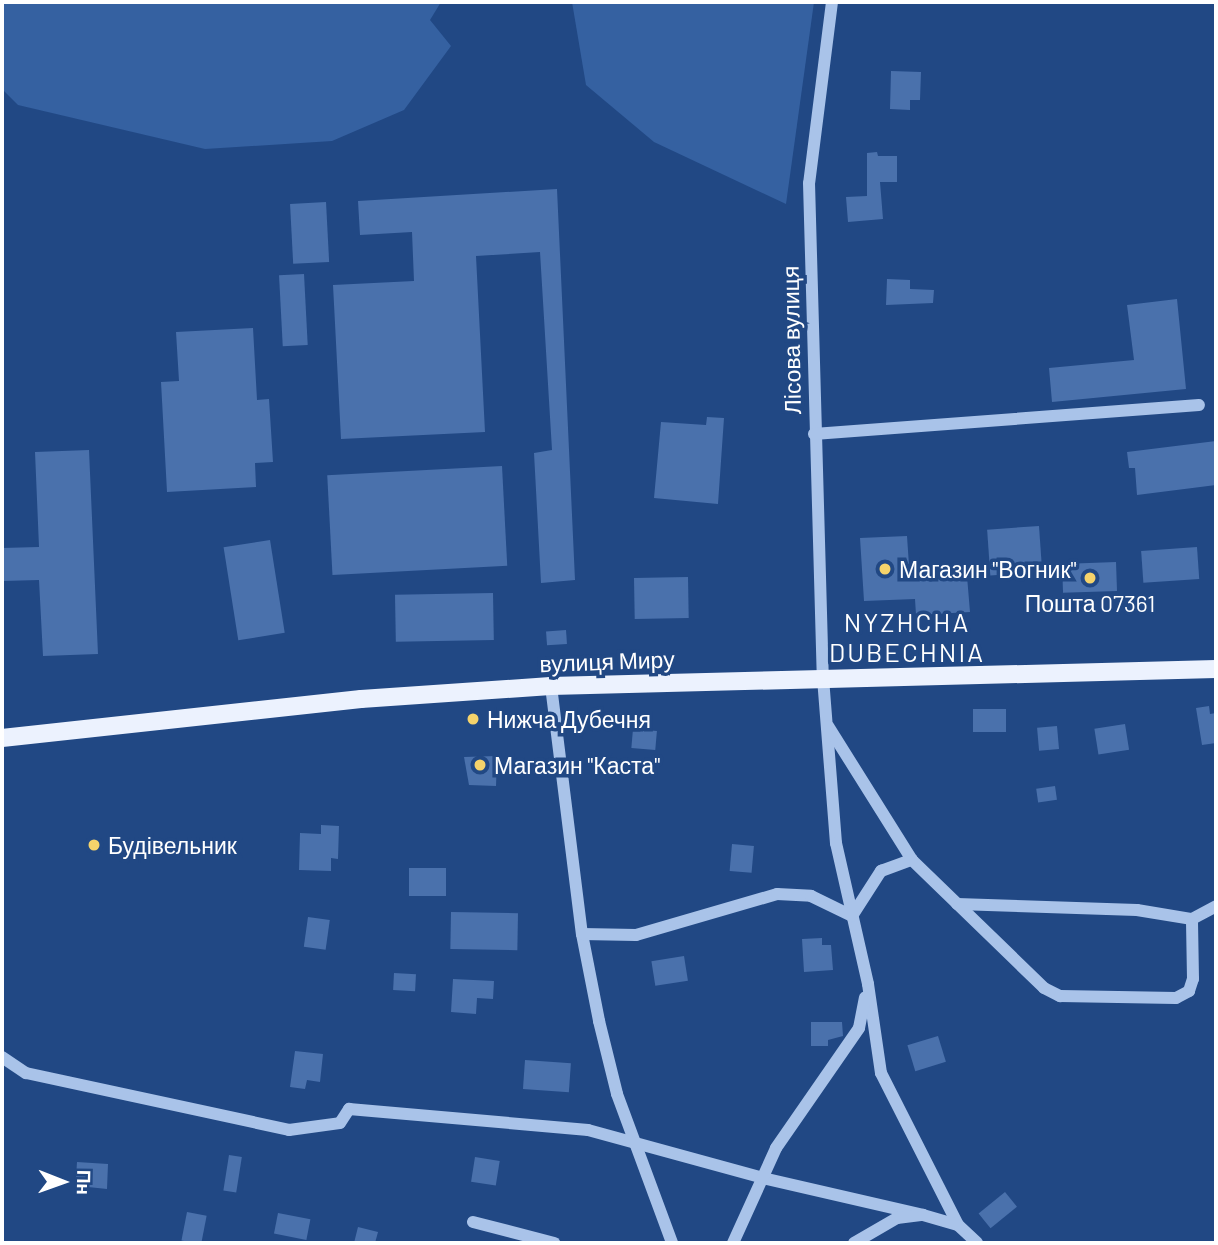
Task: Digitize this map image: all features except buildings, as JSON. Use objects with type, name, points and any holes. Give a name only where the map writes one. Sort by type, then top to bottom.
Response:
[{"type":"main road","name":"вулиця Миру","points":[[2,738],[361,699],[551,686],[1216,669]]},
{"type":"street","name":"Лісова вулиця","points":[[832,2],[809,183],[823,678],[836,844],[868,984],[881,1073],[958,1225]]},
{"type":"street","points":[[814,434],[1199,405]]},
{"type":"street","points":[[551,686],[582,934],[611,1069],[633,1140],[672,1243]]},
{"type":"street","points":[[826,722],[912,860],[1044,988],[1082,1000],[1176,998],[1189,991],[1193,979],[1192,919]]},
{"type":"street","points":[[582,934],[635,935],[777,894],[811,896],[852,916],[881,871],[912,860]]},
{"type":"street","points":[[957,904],[1137,910],[1192,919],[1216,906]]},
{"type":"street","points":[[733,1243],[763,1178],[809,1095],[859,1028],[868,984]]},
{"type":"street","points":[[2,1057],[26,1073],[289,1130],[332,1126],[340,1123],[349,1110],[588,1130],[633,1140],[763,1178],[958,1225],[978,1243]]},
{"type":"street","points":[[854,1243],[897,1218],[923,1215]]},
{"type":"street","points":[[473,1222],[554,1243]]},
{"type":"shaded area","points":[[2,2],[441,2],[430,20],[451,46],[404,110],[332,141],[205,149],[18,105],[2,89]]},
{"type":"shaded area","points":[[572,2],[814,2],[786,204],[654,142],[586,85]]},
{"type":"place","name":"Магазин \"Вогник\"","points":[[885,569]]},
{"type":"place","name":"Пошта 07361","points":[[1090,578]]},
{"type":"place","name":"Нижча Дубечня","points":[[473,719]]},
{"type":"place","name":"Магазин \"Каста\"","points":[[480,765]]},
{"type":"place","name":"Будівельник","points":[[94,845]]},
{"type":"district","name":"NYZHCHA DUBECHNIA","points":[[907,637]]}]
